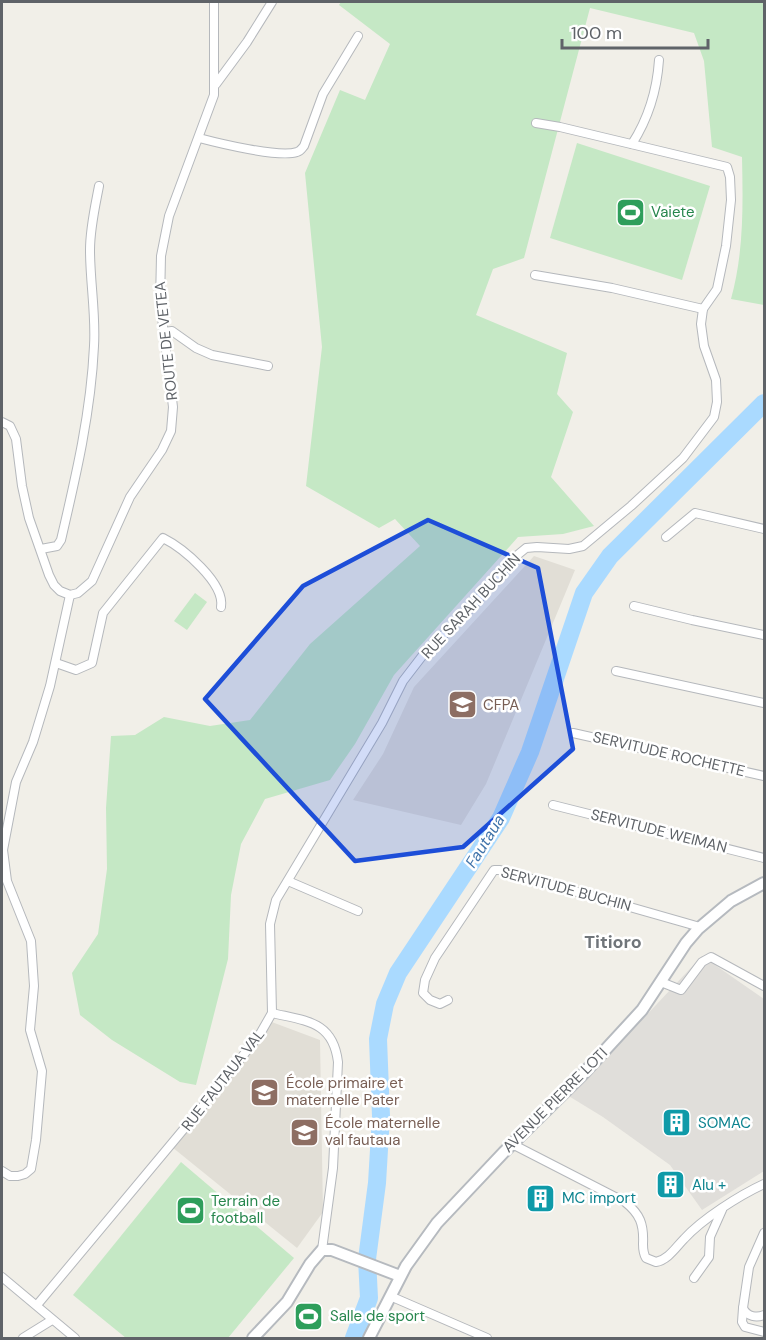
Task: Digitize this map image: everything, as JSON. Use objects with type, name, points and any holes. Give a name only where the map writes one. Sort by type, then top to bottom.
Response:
[{"type":"main road","name":"AVENUE PIERRE LOTI","points":[[369,1338],[400,1276],[437,1223],[642,1010],[686,943],[700,927],[731,901],[765,883]]},
{"type":"main road","points":[[253,1338],[287,1302],[310,1264],[322,1250],[332,1250],[400,1276]]},
{"type":"street","points":[[214,2],[216,84]]},
{"type":"street","points":[[216,84],[247,42],[272,2]]},
{"type":"street","points":[[199,138],[270,152],[301,150],[323,94],[358,36]]},
{"type":"street","points":[[629,143],[642,128],[651,105],[659,60]]},
{"type":"street","name":"ROUTE DE VETEA","points":[[70,595],[78,593],[92,581],[130,497],[168,440],[173,407],[159,279],[165,233],[216,84]]},
{"type":"street","points":[[535,275],[612,288],[703,309],[717,288],[725,254],[731,200],[727,167],[536,123]]},
{"type":"street","points":[[41,549],[57,546],[61,540],[84,435],[92,379],[94,342],[90,248],[99,186]]},
{"type":"street","name":"RUE SARAH BUCHIN","points":[[272,1013],[270,924],[276,900],[382,723],[403,681],[423,655],[469,610],[515,557],[526,548],[569,549],[583,546],[668,473],[683,458],[714,417],[717,402],[716,380],[702,336],[703,309]]},
{"type":"street","points":[[163,332],[172,331],[196,348],[212,355],[268,366]]},
{"type":"street","points":[[2,422],[10,426],[16,439],[29,518],[54,585],[60,591],[70,595],[56,663],[33,742],[16,782],[3,850],[7,881],[31,941],[34,986],[30,1030],[42,1071],[32,1169],[18,1176],[10,1176],[2,1171]]},
{"type":"street","points":[[666,537],[695,513],[765,529]]},
{"type":"street","points":[[56,663],[76,670],[92,663],[103,613],[163,538],[176,546],[215,583],[222,600],[221,607]]},
{"type":"street","points":[[634,606],[765,635]]},
{"type":"street","points":[[616,671],[765,704]]},
{"type":"street","name":"SERVITUDE ROCHETTE","points":[[573,733],[765,776]]},
{"type":"street","name":"SERVITUDE WEIMAN","points":[[553,805],[765,858]]},
{"type":"street","name":"SERVITUDE BUCHIN","points":[[448,1000],[440,1004],[430,1000],[423,993],[425,980],[435,958],[494,870],[602,898],[700,927]]},
{"type":"street","points":[[288,881],[358,911]]},
{"type":"street","points":[[661,982],[681,990],[702,962],[711,957],[765,986]]},
{"type":"street","name":"RUE FAUTAUA VAL","points":[[37,1305],[203,1106],[260,1034],[272,1013],[302,1020],[324,1030],[334,1042],[337,1050],[334,1156],[322,1250]]},
{"type":"street","points":[[512,1144],[625,1202],[640,1217],[643,1226],[644,1254],[650,1260],[660,1261],[690,1232],[765,1184]]},
{"type":"street","points":[[694,1278],[709,1257],[710,1237],[722,1210]]},
{"type":"street","points":[[765,1233],[749,1267],[742,1322],[745,1327],[765,1332]]},
{"type":"street","points":[[2,1277],[75,1338]]},
{"type":"street","points":[[390,1296],[488,1338]]},
{"type":"street","points":[[743,1308],[749,1315],[765,1315]]},
{"type":"street","points":[[23,1338],[52,1320]]},
{"type":"highlighted area","points":[[428,520],[538,568],[573,749],[463,847],[355,861],[205,699],[303,586]]},
{"type":"shaded area","name":"CFPA","points":[[534,556],[575,570],[486,784],[461,825],[353,800],[383,754],[414,687]]},
{"type":"shaded area","points":[[702,956],[764,999],[764,1171],[702,1210],[670,1165],[603,1117],[567,1095],[580,1086]]},
{"type":"shaded area","name":"École primaire et maternelle Pater","points":[[269,1021],[320,1040],[323,1212],[297,1248],[167,1143]]},
{"type":"green space","points":[[341,2],[764,2],[764,305],[731,299],[740,246],[742,157],[712,147],[704,61],[694,33],[590,8],[524,258],[493,269],[476,315],[567,353],[557,394],[573,412],[551,477],[594,526],[563,534],[518,537],[394,675],[355,744],[330,780],[265,799],[241,844],[231,895],[228,959],[196,1085],[180,1082],[112,1040],[80,1015],[72,973],[98,934],[107,869],[106,808],[111,736],[135,735],[164,717],[210,726],[250,720],[310,644],[420,546],[395,519],[379,528],[306,486],[322,347],[305,173],[340,90],[365,100],[390,44],[339,5]]},
{"type":"green space","name":"Vaiete","points":[[577,143],[710,186],[682,280],[550,238]]},
{"type":"green space","points":[[195,593],[207,602],[187,630],[174,621]]},
{"type":"green space","name":"Terrain de football","points":[[181,1162],[294,1258],[228,1338],[126,1338],[73,1295]]},
{"type":"waterway","name":"Fautaua","points":[[354,1338],[369,1298],[367,1259],[377,1183],[381,1116],[378,1039],[385,1004],[398,973],[501,818],[530,752],[584,593],[610,556],[764,403]]},
{"type":"place","name":"Vaiete","points":[[630,212]]},
{"type":"place","name":"CFPA","points":[[462,705]]},
{"type":"place","name":"École primaire et maternelle Pater","points":[[265,1092]]},
{"type":"place","name":"SOMAC","points":[[677,1123]]},
{"type":"place","name":"École maternelle val fautaua","points":[[304,1132]]},
{"type":"place","name":"Alu +","points":[[671,1185]]},
{"type":"place","name":"MC import","points":[[541,1198]]},
{"type":"place","name":"Terrain de football","points":[[190,1210]]},
{"type":"place","name":"Salle de sport","points":[[309,1316]]},
{"type":"district","name":"Titioro","points":[[613,942]]}]
